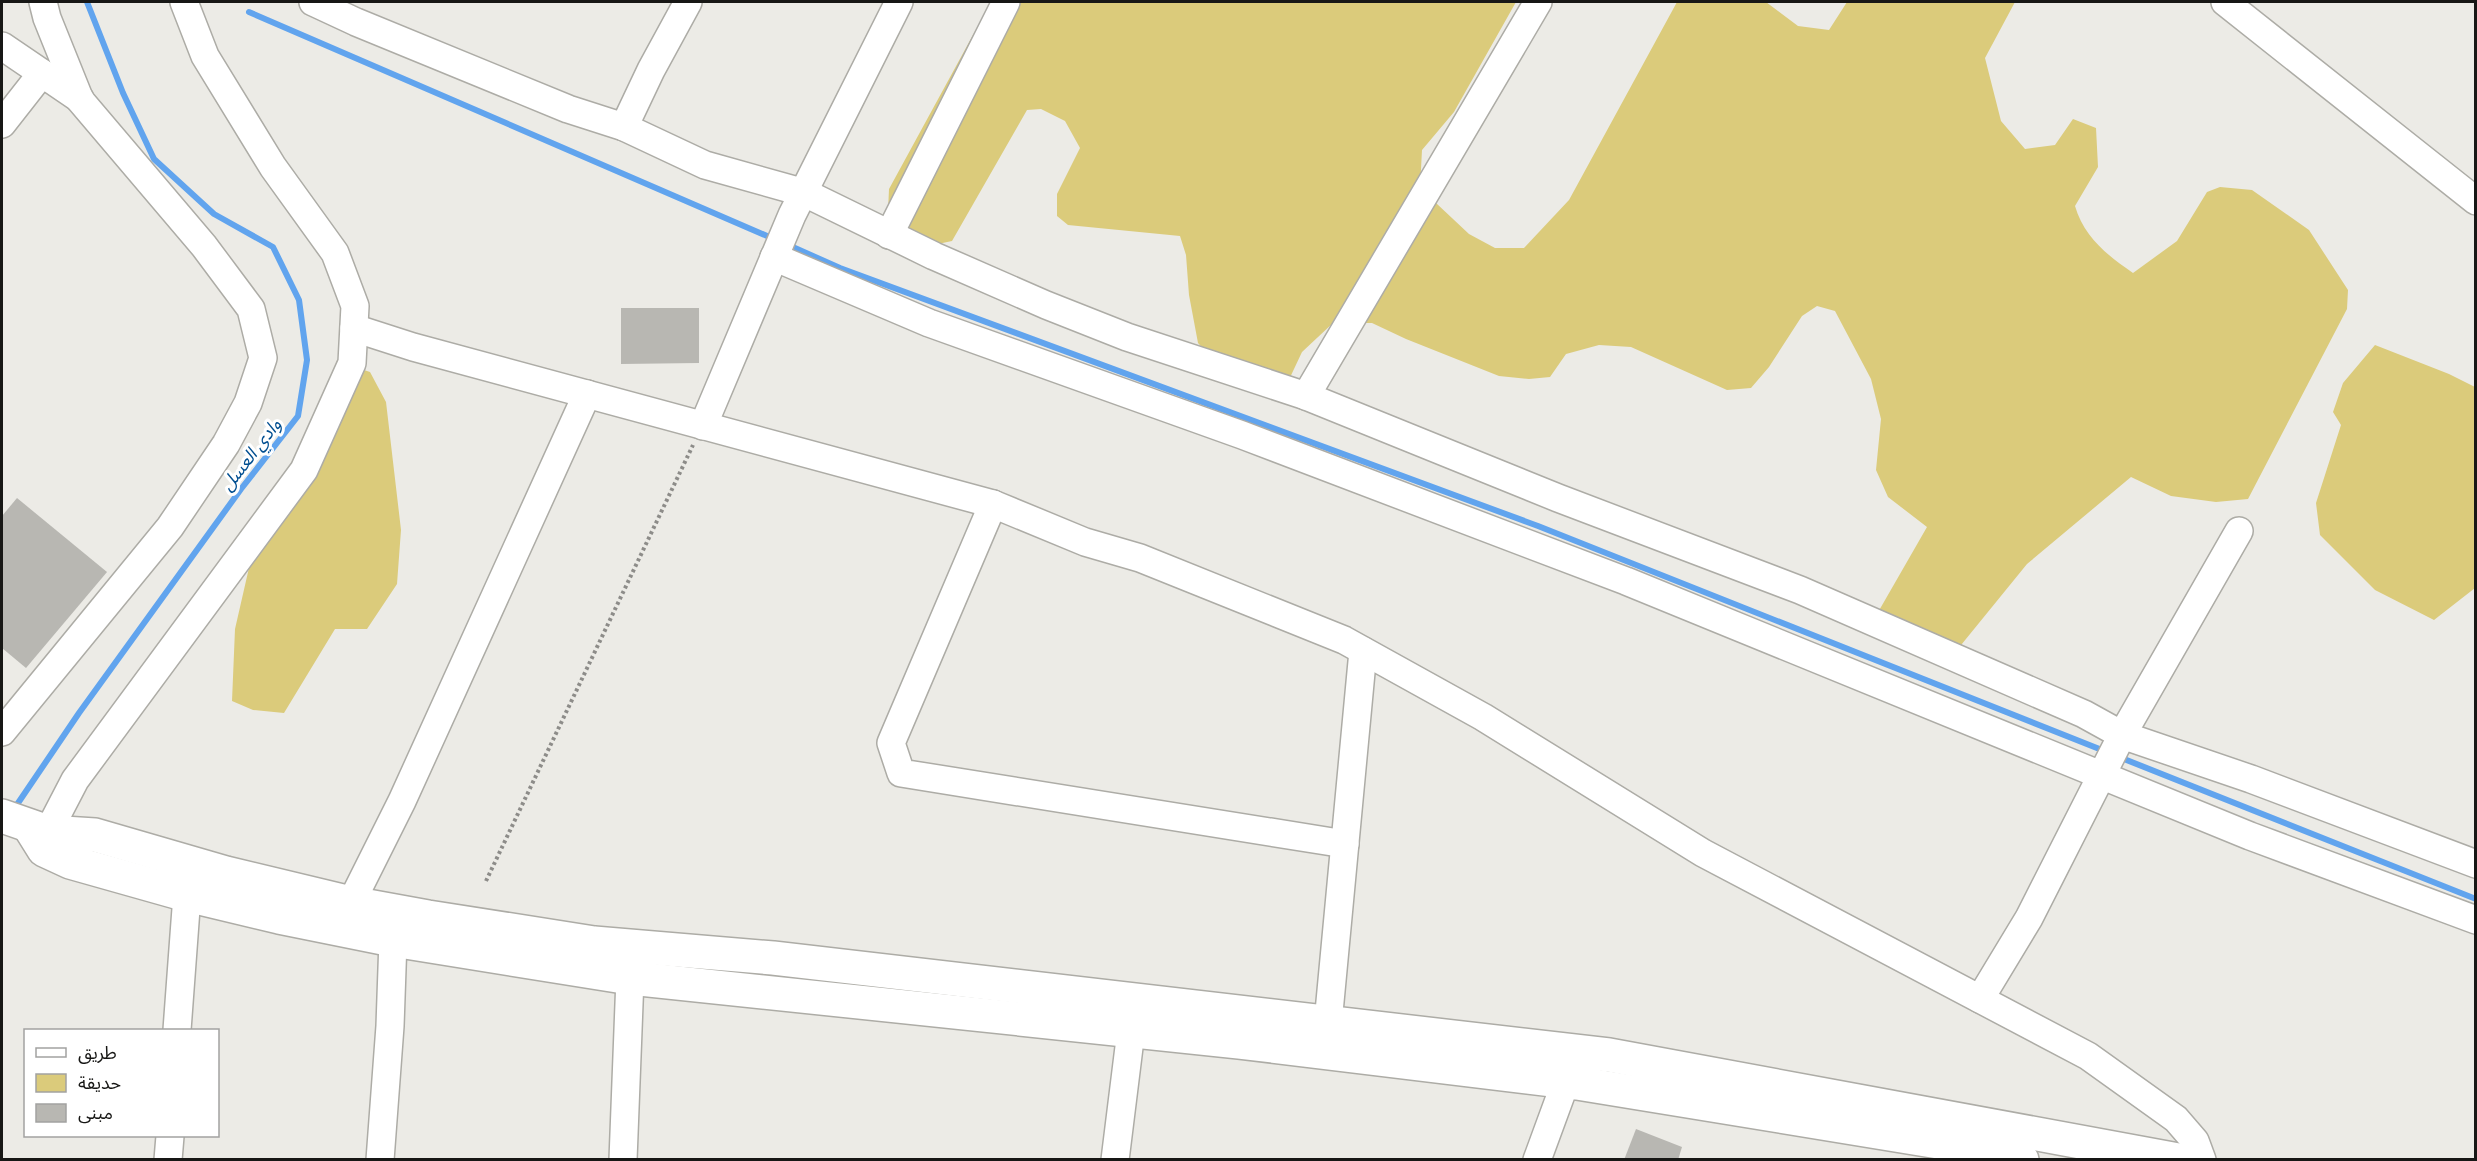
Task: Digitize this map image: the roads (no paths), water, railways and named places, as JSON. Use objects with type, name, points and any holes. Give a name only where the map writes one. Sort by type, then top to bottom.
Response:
[{"type":"main road","points":[[30,831],[70,862],[187,895],[279,917],[393,940],[630,978],[1131,1031],[1566,1081],[1961,1153],[2022,1160]]},
{"type":"main road","points":[[30,831],[95,835],[226,873],[351,903],[594,944],[773,958],[1609,1055],[2178,1160]]},
{"type":"street","points":[[43,2],[47,18],[80,100]]},
{"type":"street","points":[[30,831],[75,780],[304,470],[352,363],[355,306],[335,253],[273,167],[205,56],[184,2]]},
{"type":"street","points":[[313,2],[356,22],[568,109],[624,127],[705,165],[798,204],[889,235],[1046,305],[1127,337],[1306,396],[1558,498],[1800,590],[1942,654],[2084,714],[2122,735],[2251,779],[2475,864]]},
{"type":"street","points":[[624,127],[651,70],[688,2]]},
{"type":"street","points":[[703,426],[798,204],[899,2]]},
{"type":"street","points":[[889,235],[1006,2]]},
{"type":"street","points":[[1306,396],[1538,2]]},
{"type":"street","points":[[2224,2],[2475,201]]},
{"type":"street","points":[[2,46],[80,100],[204,246],[251,309],[263,358],[248,403],[226,444],[176,518],[2,732]]},
{"type":"street","points":[[2,124],[42,73]]},
{"type":"street","points":[[776,253],[929,323],[1242,435],[1626,582],[2250,836],[2475,920]]},
{"type":"street","points":[[354,328],[586,394],[993,504],[1084,542],[1140,558],[1344,640],[1483,717],[1703,853],[2088,1056],[2176,1119],[2195,1140],[2202,1160]]},
{"type":"street","points":[[351,903],[402,801],[586,394]]},
{"type":"street","points":[[993,504],[891,743],[901,773],[1345,844]]},
{"type":"street","points":[[1980,999],[2029,918],[2122,735],[2239,531]]},
{"type":"street","points":[[1328,1023],[1363,651]]},
{"type":"street","points":[[177,1029],[187,895]]},
{"type":"street","points":[[380,1160],[390,1026],[393,940]]},
{"type":"street","points":[[623,1160],[630,978]]},
{"type":"street","points":[[1115,1160],[1131,1031]]},
{"type":"street","points":[[1537,1160],[1566,1081]]},
{"type":"street","points":[[168,1160],[170,1137]]},
{"type":"waterway","name":"وادي العسل","points":[[14,809],[79,713],[241,489],[298,416],[307,360],[299,300],[273,247],[214,214],[154,159],[123,93],[87,2]]},
{"type":"waterway","points":[[249,12],[774,239]]},
{"type":"waterway","points":[[786,244],[840,268],[1538,526],[2107,752]]},
{"type":"waterway","points":[[2119,757],[2476,899]]}]
